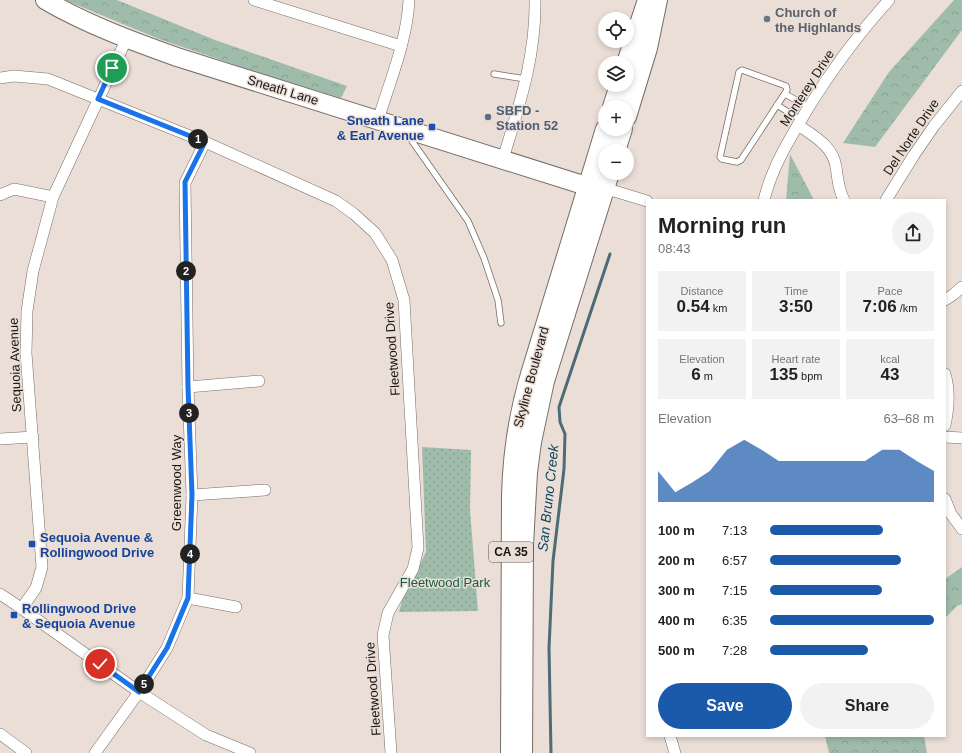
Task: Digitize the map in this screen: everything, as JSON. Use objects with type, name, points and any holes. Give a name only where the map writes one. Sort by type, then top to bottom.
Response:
[{"type":"main road","name":"Sneath Lane","points":[[31,0],[61,9]]},
{"type":"main road","name":"Sneath Lane","points":[[45,0],[61,9],[127,38],[177,57],[596,188]]},
{"type":"main road","points":[[628,56],[646,0]]},
{"type":"main road","points":[[632,100],[648,48],[658,0]]},
{"type":"main road","name":"Skyline Boulevard","points":[[523,753],[524,545],[528,478],[532,442],[545,381],[596,188],[605,136]]},
{"type":"main road","name":"Skyline Boulevard","points":[[510,753],[512,482],[516,434],[521,407],[530,374],[596,188],[603,180]]},
{"type":"street","points":[[254,0],[401,46]]},
{"type":"street","points":[[378,120],[401,46],[407,22],[409,0]]},
{"type":"street","points":[[502,159],[526,79],[533,42],[535,0]]},
{"type":"street","name":"Monterey Drive","points":[[764,199],[777,161],[799,122],[840,61],[889,0]]},
{"type":"street","name":"Sequoia Avenue","points":[[22,608],[36,588],[42,567],[26,353],[27,311],[33,272],[53,197],[127,38]]},
{"type":"street","name":"Fleetwood Drive","points":[[0,78],[14,76],[48,79],[205,142],[336,201],[354,214],[375,233],[392,260],[404,300],[418,548],[413,569],[388,613],[383,635],[391,753]]},
{"type":"street","name":"Del Norte Drive","points":[[887,199],[934,126],[962,91]]},
{"type":"street","points":[[799,122],[825,145],[832,155],[836,166],[840,193],[843,199]]},
{"type":"street","name":"Greenwood Way","points":[[95,753],[139,692],[167,648],[188,598],[192,495],[188,387],[185,182],[205,142]]},
{"type":"street","name":"Sneath Lane","points":[[596,188],[614,191],[646,201]]},
{"type":"street","points":[[0,195],[14,189],[53,197]]},
{"type":"street","points":[[946,299],[962,287]]},
{"type":"street","points":[[946,378],[949,402],[946,419]]},
{"type":"street","points":[[188,387],[259,381]]},
{"type":"street","points":[[0,439],[33,437]]},
{"type":"street","points":[[946,437],[962,438]]},
{"type":"street","points":[[192,495],[265,490]]},
{"type":"street","points":[[946,502],[951,514],[962,529]]},
{"type":"street","points":[[0,594],[22,608],[139,692],[206,735],[250,753]]},
{"type":"street","points":[[188,598],[236,607]]},
{"type":"street","points":[[0,734],[26,753]]},
{"type":"street","points":[[670,737],[675,753]]},
{"type":"lane","points":[[742,70],[786,86],[787,90],[784,94],[741,160],[737,162],[722,159],[720,157],[739,72],[742,70]]},
{"type":"lane","points":[[494,74],[526,79]]},
{"type":"lane","points":[[784,94],[809,107]]},
{"type":"lane","points":[[777,105],[799,122]]},
{"type":"lane","points":[[415,131],[412,141],[468,221],[484,258],[498,300],[501,323]]},
{"type":"green space","points":[[65,0],[117,0],[215,40],[347,86],[341,98],[259,73],[159,39]]},
{"type":"green space","points":[[954,0],[962,0],[962,30],[875,147],[843,143],[889,72]]},
{"type":"green space","points":[[790,154],[813,199],[786,199]]},
{"type":"green space","name":"Fleetwood Park","points":[[422,447],[471,450],[470,510],[478,611],[399,612],[402,601],[426,552]]},
{"type":"green space","points":[[962,567],[962,604],[957,606],[946,617],[946,578]]},
{"type":"green space","points":[[825,737],[924,737],[927,753],[829,753]]},
{"type":"waterway","name":"San Bruno Creek","points":[[551,753],[549,648],[553,561],[564,469],[565,434],[560,422],[559,407],[610,254]]},
{"type":"place","name":"Church of the Highlands","points":[[767,19]]},
{"type":"place","name":"SBFD - Station 52","points":[[488,117]]},
{"type":"place","name":"Sneath Lane & Earl Avenue","points":[[432,127]]},
{"type":"place","name":"Sequoia Avenue & Rollingwood Drive","points":[[32,544]]},
{"type":"place","name":"Rollingwood Drive & Sequoia Avenue","points":[[14,615]]},
{"type":"route","points":[[100,664],[139,692],[167,648],[188,598],[192,495],[188,387],[185,182],[205,142],[98,99],[112,68]]}]
